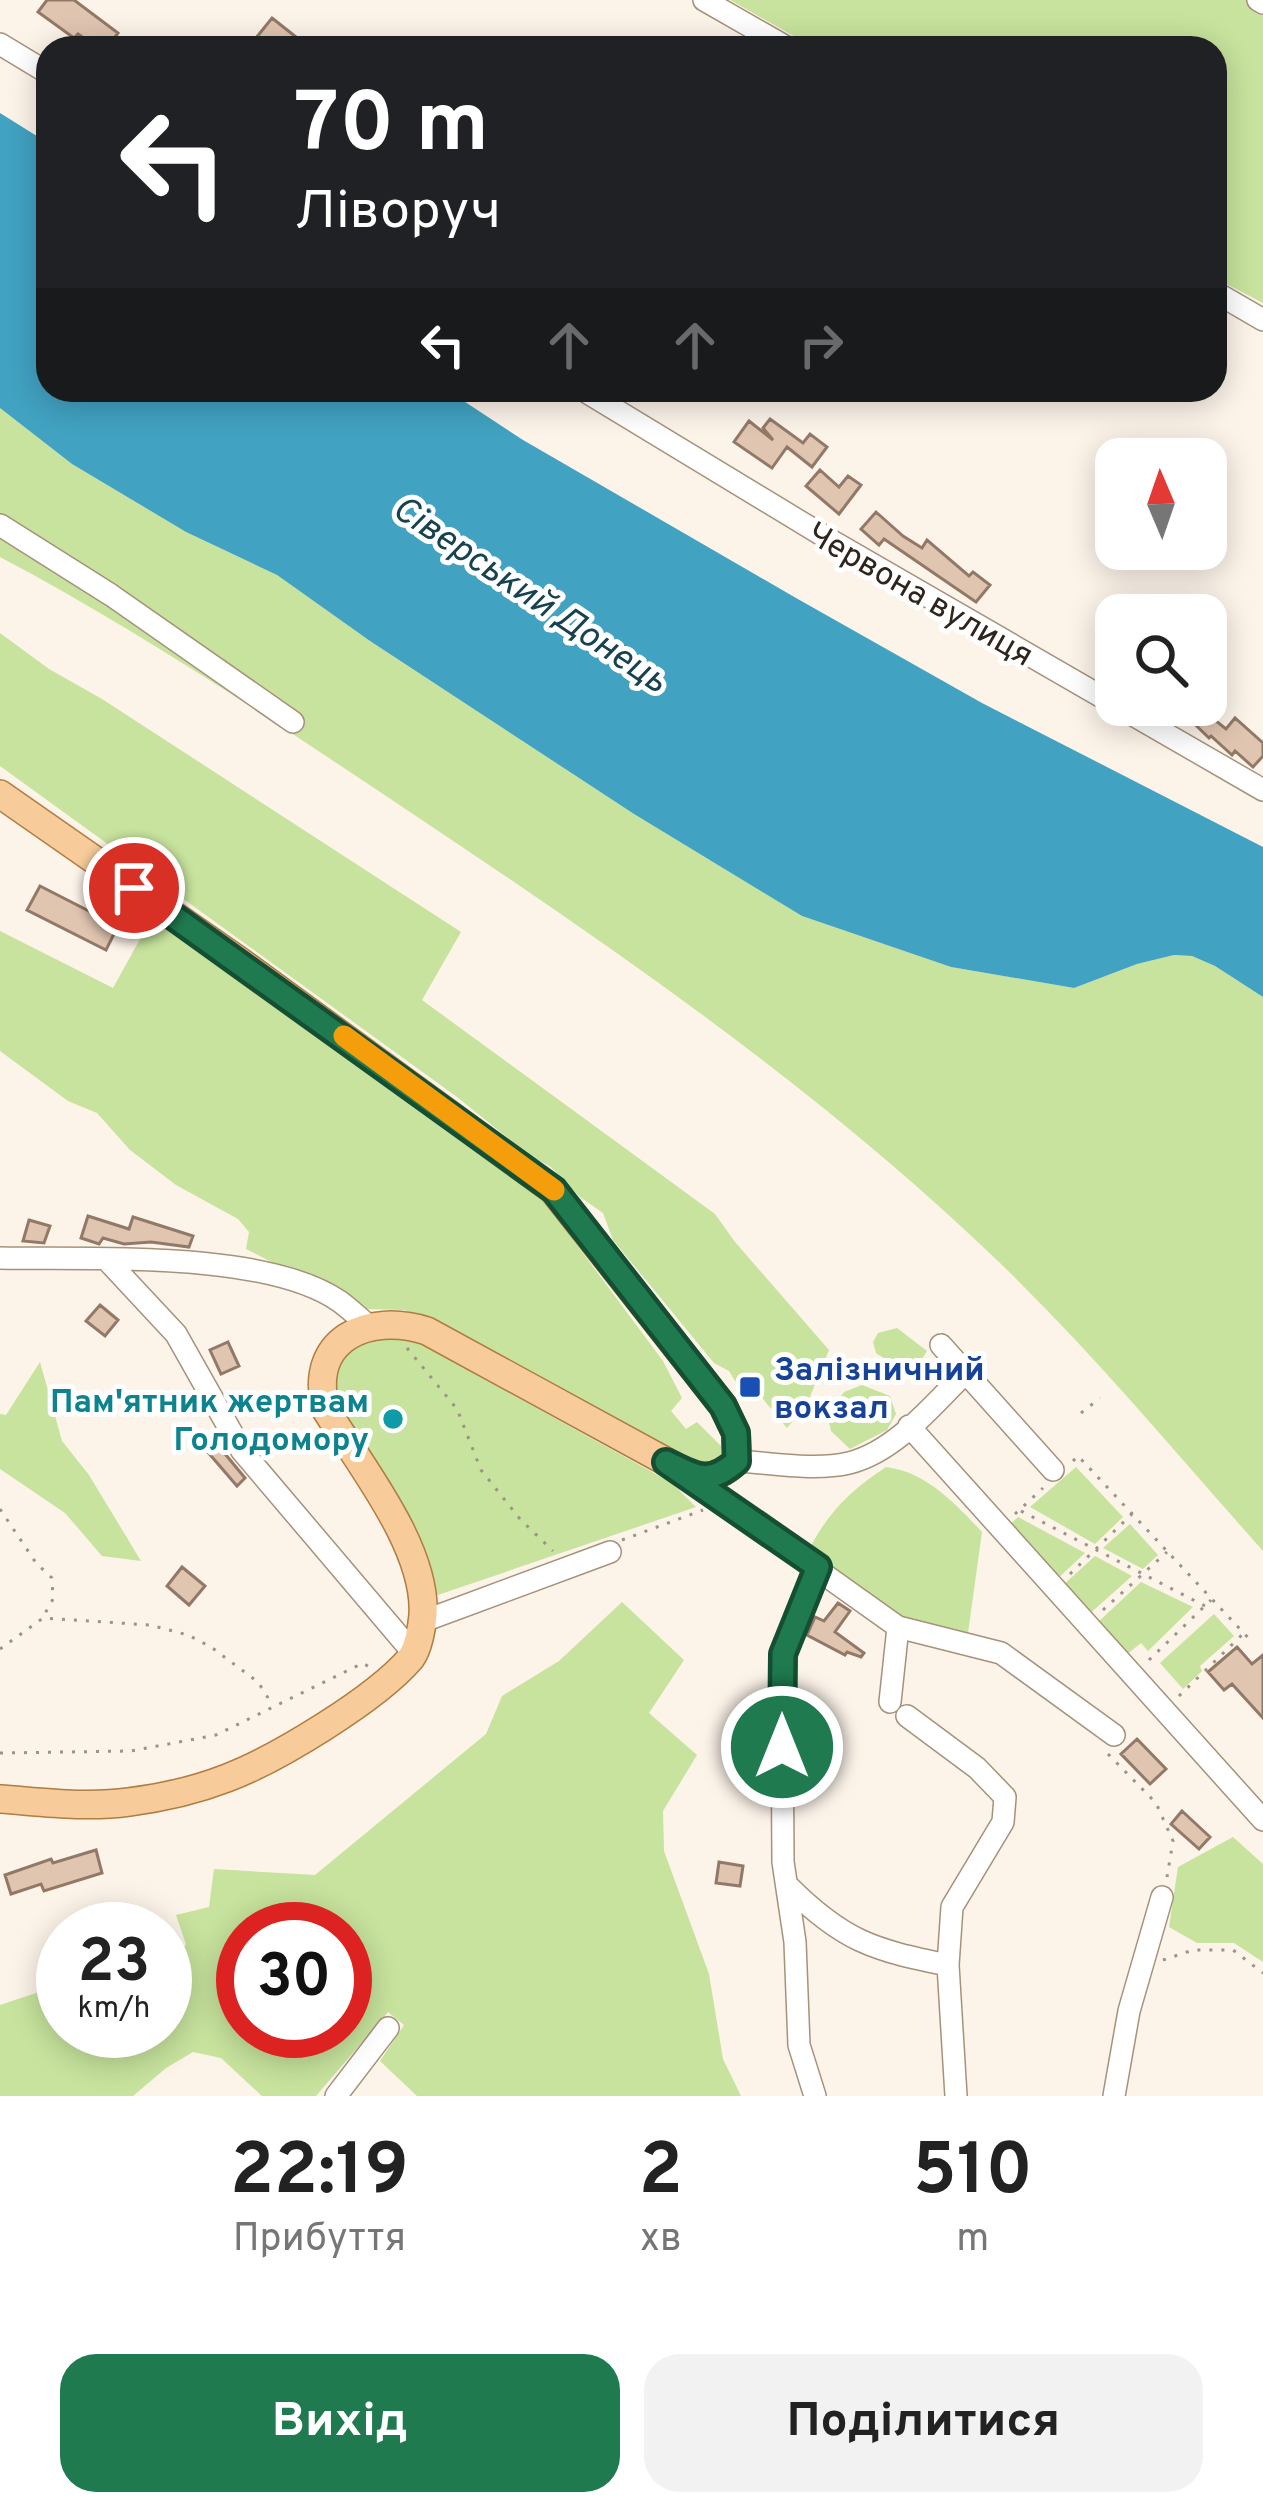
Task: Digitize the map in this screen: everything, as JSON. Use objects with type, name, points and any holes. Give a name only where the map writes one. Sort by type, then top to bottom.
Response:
[{"type":"main road","points":[[0,794],[554,1190],[723,1406],[736,1433],[737,1461],[721,1475],[704,1478],[666,1462],[427,1331],[401,1324],[354,1330],[332,1354],[322,1397],[395,1520],[418,1574],[421,1622],[415,1655],[313,1732],[229,1778],[124,1803],[0,1799]]},
{"type":"street","points":[[704,0],[767,36]]},
{"type":"street","points":[[0,44],[36,66]]},
{"type":"street","points":[[1227,299],[1263,320]]},
{"type":"street","name":"Червона вулиця","points":[[603,402],[1263,790]]},
{"type":"street","points":[[0,525],[111,595],[293,722]]},
{"type":"street","points":[[0,1258],[204,1264],[278,1275],[337,1299],[368,1325]]},
{"type":"street","points":[[107,1260],[176,1334],[242,1451],[415,1655]]},
{"type":"street","points":[[941,1345],[1055,1474]]},
{"type":"street","points":[[737,1461],[849,1463],[882,1449],[966,1372]]},
{"type":"street","points":[[909,1426],[1263,1820]]},
{"type":"street","points":[[666,1462],[898,1627],[1001,1654],[1114,1735]]},
{"type":"street","points":[[421,1622],[617,1545]]},
{"type":"street","points":[[815,2096],[800,2045],[783,1862],[783,1654],[818,1567]]},
{"type":"street","points":[[898,1627],[899,1709],[977,1768],[1005,1797],[1004,1822],[952,1906],[948,1965],[956,2096]]},
{"type":"street","points":[[788,1886],[833,1929],[854,1940],[881,1951],[948,1965]]},
{"type":"street","points":[[1114,2096],[1129,2011],[1162,1898]]},
{"type":"street","points":[[336,2096],[388,2028]]},
{"type":"path","points":[[401,1324],[409,1353],[457,1409],[482,1470],[520,1519],[566,1566]]},
{"type":"path","points":[[1081,1413],[1100,1398]]},
{"type":"path","points":[[1000,1528],[1078,1456],[1253,1643]]},
{"type":"path","points":[[617,1545],[725,1502]]},
{"type":"path","points":[[0,1509],[36,1563],[52,1578],[53,1599],[43,1618],[0,1649]]},
{"type":"path","points":[[1019,1510],[1204,1606]]},
{"type":"path","points":[[1055,1587],[1133,1514]]},
{"type":"path","points":[[1088,1624],[1168,1551]]},
{"type":"path","points":[[1134,1674],[1212,1599]]},
{"type":"path","points":[[43,1618],[149,1625],[188,1635],[258,1682],[273,1704]]},
{"type":"path","points":[[1165,1710],[1244,1633]]},
{"type":"path","points":[[0,1753],[130,1750],[216,1735],[363,1663]]},
{"type":"path","points":[[1114,1735],[1108,1754],[1156,1803],[1173,1841],[1162,1898]]},
{"type":"path","points":[[1140,1972],[1192,1950],[1233,1950],[1263,1973]]},
{"type":"green space","points":[[730,0],[1263,0],[1263,303],[1227,284],[1227,36],[794,36]]},
{"type":"green space","points":[[0,408],[72,464],[186,532],[277,575],[634,814],[802,916],[951,967],[1074,988],[1137,964],[1192,956],[1263,997],[1263,1551],[1134,1404],[1000,1263],[792,1083],[568,919],[314,748],[159,649],[0,557]]},
{"type":"green space","points":[[0,633],[461,932],[422,1000],[715,1214],[829,1350],[807,1404],[787,1428],[759,1394],[757,1384],[735,1381],[729,1371],[714,1363],[613,1240],[603,1213],[551,1167],[0,766]]},
{"type":"green space","points":[[155,912],[542,1198],[663,1361],[682,1398],[671,1411],[686,1429],[697,1422],[725,1450],[722,1459],[702,1469],[425,1318],[404,1310],[364,1309],[246,1249],[249,1232],[238,1219],[176,1185],[130,1150],[97,1113],[68,1101],[0,1051],[0,931],[113,988]]},
{"type":"green space","points":[[897,1328],[927,1351],[911,1376],[876,1353],[873,1342],[878,1333]]},
{"type":"green space","points":[[367,1335],[417,1342],[672,1483],[696,1507],[429,1598],[344,1429],[331,1381],[343,1356]]},
{"type":"green space","points":[[40,1362],[62,1441],[89,1475],[141,1561],[102,1556],[65,1513],[0,1469],[0,1414],[6,1415]]},
{"type":"green space","points":[[862,1385],[890,1396],[896,1414],[887,1430],[850,1449],[831,1431],[827,1414],[844,1392]]},
{"type":"green space","points":[[886,1467],[927,1482],[982,1532],[967,1640],[921,1621],[899,1621],[815,1555],[812,1544],[835,1510]]},
{"type":"green space","points":[[1076,1467],[1123,1517],[1095,1544],[1030,1507]]},
{"type":"green space","points":[[1018,1517],[1085,1553],[1054,1582],[1005,1529]]},
{"type":"green space","points":[[1130,1524],[1158,1555],[1143,1569],[1103,1548]]},
{"type":"green space","points":[[1095,1556],[1132,1576],[1086,1617],[1061,1587]]},
{"type":"green space","points":[[1141,1582],[1193,1607],[1148,1651],[1141,1643],[1125,1656],[1095,1625]]},
{"type":"green space","points":[[622,1602],[684,1660],[649,1713],[697,1755],[663,1811],[664,1851],[709,1974],[723,2059],[741,2096],[417,2096],[380,2061],[404,2025],[388,2012],[372,2031],[372,1902],[216,1902],[216,2057],[192,2053],[192,1911],[209,1907],[214,1869],[315,1875],[486,1734],[502,1696],[559,1661]]},
{"type":"green space","points":[[1214,1614],[1234,1636],[1200,1666],[1202,1671],[1183,1689],[1160,1663]]},
{"type":"green space","points":[[1233,1837],[1263,1864],[1263,1962],[1234,1943],[1197,1943],[1169,1927],[1178,1867]]},
{"type":"green space","points":[[36,1993],[36,2058],[183,2058],[133,2096],[0,2096],[0,2005]]},
{"type":"green space","points":[[221,2058],[349,2058],[316,2096],[262,2096]]},
{"type":"water","name":"Сіверський Донець","points":[[0,113],[36,136],[36,402],[465,402],[523,440],[982,703],[1263,847],[1263,997],[1192,956],[1137,964],[1074,988],[951,967],[802,916],[634,814],[277,575],[186,532],[72,464],[0,408]]},
{"type":"building","points":[[47,0],[74,0],[118,33],[71,36],[38,12]]},
{"type":"building","points":[[272,18],[295,36],[258,36]]},
{"type":"building","points":[[770,419],[803,443],[810,434],[827,447],[812,467],[787,447],[772,468],[734,442],[749,421],[773,440],[763,428]]},
{"type":"building","points":[[820,470],[839,487],[848,476],[861,485],[839,514],[806,486]]},
{"type":"building","points":[[876,512],[903,536],[922,548],[927,540],[969,576],[973,572],[990,585],[976,602],[884,539],[879,545],[861,529]]},
{"type":"building","points":[[1235,718],[1263,743],[1263,756],[1253,767],[1197,726],[1226,729]]},
{"type":"building","points":[[40,886],[118,926],[106,950],[27,910]]},
{"type":"building","points":[[88,1216],[129,1229],[133,1217],[193,1236],[189,1247],[124,1244],[103,1238],[99,1244],[81,1238]]},
{"type":"building","points":[[29,1220],[50,1226],[44,1243],[23,1241]]},
{"type":"building","points":[[100,1305],[118,1320],[105,1336],[86,1321]]},
{"type":"building","points":[[228,1342],[239,1366],[221,1374],[210,1350]]},
{"type":"building","points":[[216,1443],[245,1478],[237,1486],[206,1450]]},
{"type":"building","points":[[182,1567],[205,1586],[189,1605],[167,1586]]},
{"type":"building","points":[[838,1603],[850,1611],[835,1632],[864,1653],[861,1657],[845,1655],[807,1635],[815,1617],[824,1621]]},
{"type":"building","points":[[1237,1647],[1252,1664],[1263,1655],[1263,1718],[1232,1684],[1224,1690],[1208,1672]]},
{"type":"building","points":[[1137,1739],[1166,1769],[1150,1784],[1121,1754]]},
{"type":"building","points":[[1182,1811],[1210,1837],[1199,1849],[1171,1824]]},
{"type":"building","points":[[96,1850],[102,1873],[44,1891],[41,1884],[11,1894],[5,1875]]},
{"type":"building","points":[[719,1862],[743,1866],[740,1886],[716,1883]]},
{"type":"slow traffic","points":[[344,1036],[554,1190]]},
{"type":"place","name":"Залізничний вокзал","points":[[750,1387]]},
{"type":"place","name":"Пам'ятник жертвам Голодомору","points":[[393,1419]]},
{"type":"route","points":[[134,888],[554,1190],[723,1406],[736,1433],[737,1461],[721,1475],[704,1478],[666,1462],[818,1567],[783,1654],[782,1747]]}]
